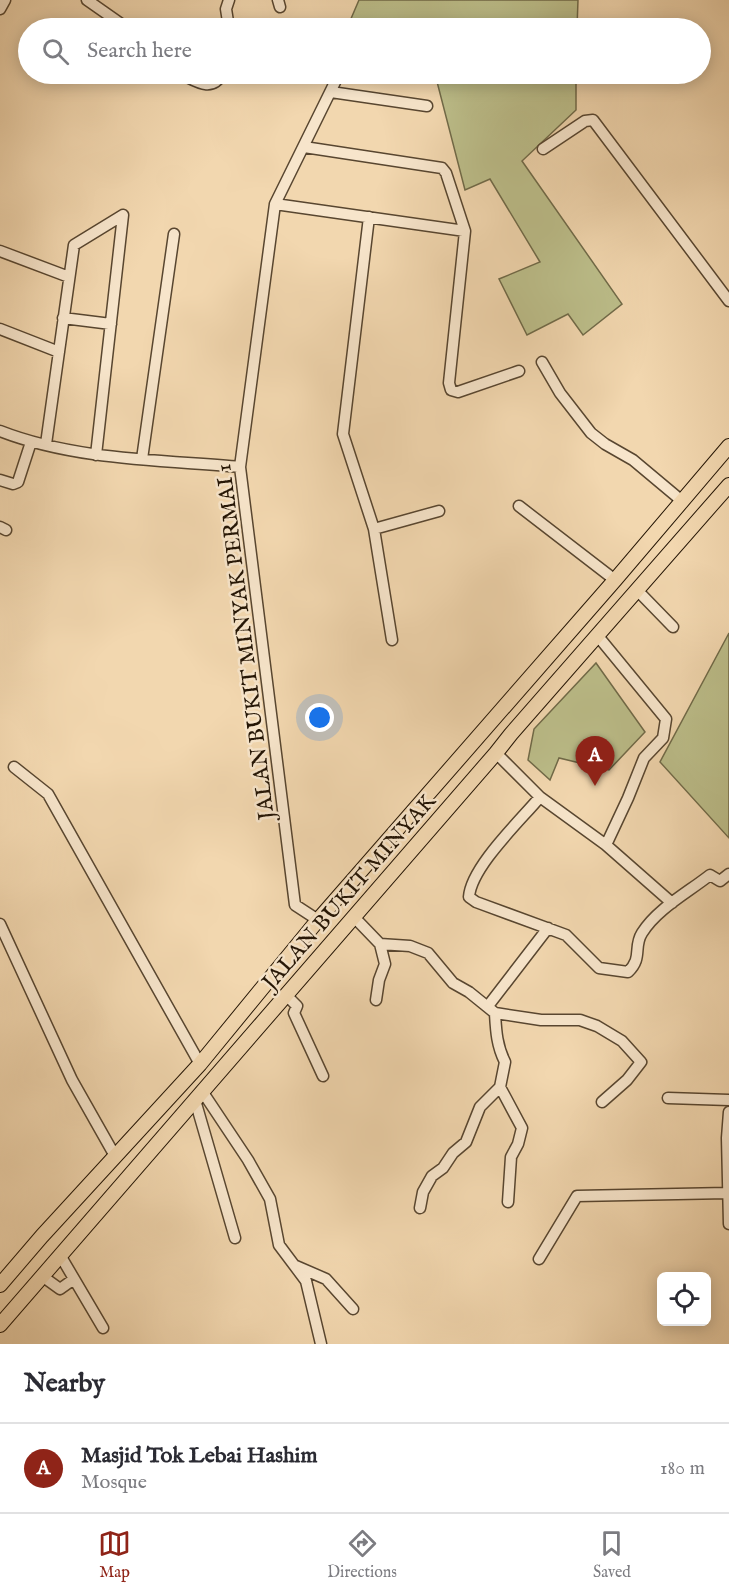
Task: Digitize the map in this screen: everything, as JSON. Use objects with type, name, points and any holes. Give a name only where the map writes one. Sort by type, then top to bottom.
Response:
[{"type":"main road","name":"JALAN BUKIT MINYAK","points":[[0,1285],[200,1064],[318,920],[729,446]]},
{"type":"main road","name":"JALAN BUKIT MINYAK","points":[[0,1325],[729,485]]},
{"type":"main road","points":[[634,558],[634,565],[640,570],[653,571]]},
{"type":"main road","points":[[615,580],[624,580],[632,586],[635,592]]},
{"type":"street","points":[[0,9],[5,0]]},
{"type":"street","points":[[87,0],[113,18]]},
{"type":"street","points":[[225,0],[227,18]]},
{"type":"street","name":"JALAN BUKIT MINYAK PERMAI 1","points":[[318,920],[295,905],[240,467],[275,204],[335,84]]},
{"type":"street","points":[[331,92],[427,106]]},
{"type":"street","points":[[543,149],[585,121],[593,120],[729,302]]},
{"type":"street","points":[[304,147],[442,168],[446,173],[465,231],[449,383],[451,390],[458,392],[519,371]]},
{"type":"street","points":[[275,204],[465,231]]},
{"type":"street","points":[[46,444],[74,245],[123,215],[96,455]]},
{"type":"street","points":[[369,217],[343,434],[374,529],[392,640]]},
{"type":"street","points":[[142,459],[174,234]]},
{"type":"street","points":[[0,251],[69,277]]},
{"type":"street","points":[[63,318],[111,324]]},
{"type":"street","points":[[0,329],[59,352]]},
{"type":"street","points":[[542,362],[560,393],[591,433],[633,460],[682,501]]},
{"type":"street","points":[[0,431],[31,442],[96,455],[240,467]]},
{"type":"street","points":[[0,480],[13,484],[18,482],[31,442]]},
{"type":"street","points":[[519,506],[615,580]]},
{"type":"street","points":[[374,529],[439,511]]},
{"type":"street","points":[[635,592],[674,627]]},
{"type":"street","points":[[597,635],[666,719],[663,738],[644,758],[606,845]]},
{"type":"street","points":[[496,753],[540,797],[606,845],[672,903]]},
{"type":"street","points":[[14,767],[48,794],[200,1064]]},
{"type":"street","points":[[540,797],[495,848],[470,887],[469,897],[476,902],[566,935],[599,968],[628,972],[636,964],[640,935],[653,919],[710,875],[720,881],[729,873]]},
{"type":"street","points":[[354,917],[380,944],[385,964],[379,980],[376,1000]]},
{"type":"street","points":[[0,924],[72,1080],[115,1156]]},
{"type":"street","points":[[420,1208],[423,1192],[432,1176],[443,1168],[453,1153],[466,1142],[480,1107],[500,1087],[505,1062],[498,1049],[492,1010],[548,928]]},
{"type":"street","points":[[380,944],[410,946],[428,953],[453,983],[492,1010],[541,1020],[580,1020],[597,1026],[622,1041],[641,1062],[627,1080],[602,1102]]},
{"type":"street","points":[[285,995],[297,1006],[294,1013],[323,1076]]},
{"type":"street","points":[[500,1087],[522,1128],[518,1144],[511,1157],[508,1202]]},
{"type":"street","points":[[199,1096],[235,1238]]},
{"type":"street","points":[[199,1096],[248,1160],[270,1198],[279,1245],[306,1281],[321,1344]]},
{"type":"street","points":[[668,1098],[729,1100]]},
{"type":"street","points":[[729,1112],[727,1193],[729,1224]]},
{"type":"street","points":[[539,1259],[577,1196],[727,1193]]},
{"type":"street","points":[[60,1255],[104,1328]]},
{"type":"street","points":[[293,1264],[326,1279],[353,1308]]},
{"type":"street","points":[[42,1276],[60,1289],[74,1279]]},
{"type":"green space","points":[[359,0],[578,0],[577,18],[351,18]]},
{"type":"green space","points":[[438,84],[576,84],[576,110],[522,161],[622,304],[583,335],[568,314],[527,335],[499,279],[540,262],[490,179],[465,190]]},
{"type":"green space","points":[[729,633],[729,838],[660,762]]},
{"type":"green space","points":[[596,663],[645,732],[609,770],[559,758],[550,780],[528,760],[534,729]]},
{"type":"place","name":"Masjid Tok Lebai Hashim","points":[[595,786]]}]
